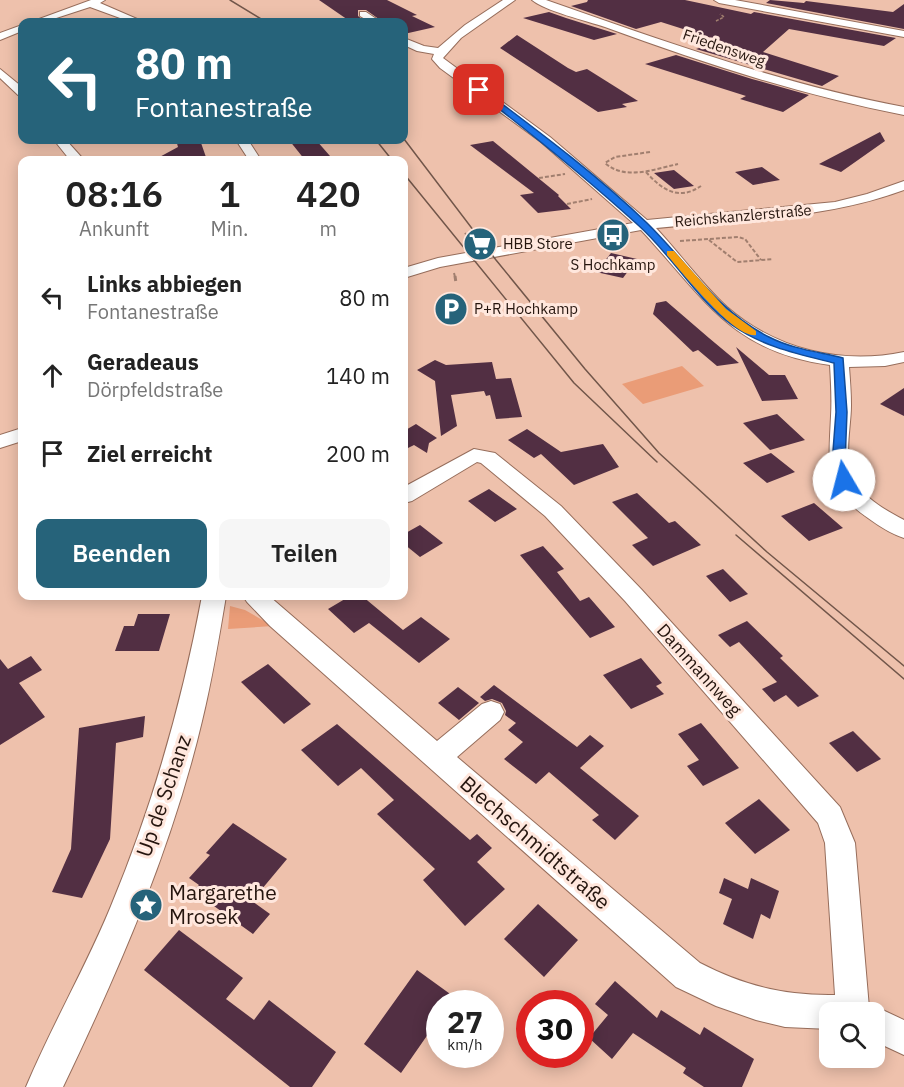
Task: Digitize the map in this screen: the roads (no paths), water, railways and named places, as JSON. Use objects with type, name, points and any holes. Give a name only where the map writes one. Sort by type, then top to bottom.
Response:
[{"type":"street","points":[[510,0],[473,25],[440,52],[437,56],[441,63],[512,114],[644,225],[712,301],[735,322],[766,340],[787,348],[839,361],[876,362],[904,357]]},
{"type":"street","name":"Friedensweg","points":[[537,0],[766,78],[846,101],[904,111]]},
{"type":"street","points":[[719,0],[904,34]]},
{"type":"street","points":[[48,18],[95,2],[130,18]]},
{"type":"street","points":[[363,14],[370,18]]},
{"type":"street","points":[[0,37],[18,30]]},
{"type":"street","points":[[408,43],[421,49],[440,52]]},
{"type":"street","points":[[0,72],[18,88]]},
{"type":"street","points":[[0,91],[18,90]]},
{"type":"street","points":[[63,144],[74,156]]},
{"type":"street","name":"Reichskanzlerstraße","points":[[408,272],[438,263],[644,225],[817,209],[872,197],[904,185]]},
{"type":"street","points":[[839,361],[842,412],[839,464],[844,480],[860,500],[904,530]]},
{"type":"street","points":[[0,442],[18,435]]},
{"type":"street","name":"Dammannweg","points":[[408,494],[474,454],[488,458],[553,511],[633,595],[830,816],[840,843],[851,1002]]},
{"type":"street","name":"Up de Schanz","points":[[44,1087],[84,1005],[158,820],[196,692],[216,600]]},
{"type":"street","name":"Blechschmidtstraße","points":[[259,600],[436,758],[688,975],[716,989],[754,1002],[798,1012],[819,1012]]},
{"type":"street","points":[[436,758],[490,712]]},
{"type":"street","points":[[885,1028],[904,1038]]},
{"type":"tram line","points":[[230,0],[259,18]]},
{"type":"tram line","points":[[379,144],[389,156]]},
{"type":"tram line","points":[[408,144],[496,260],[585,369],[659,453],[767,552],[904,666]]},
{"type":"tram line","points":[[408,179],[574,383],[657,462]]},
{"type":"tram line","points":[[736,535],[904,679]]},
{"type":"place","name":"S Hochkamp","points":[[613,235]]},
{"type":"place","name":"HBB Store","points":[[480,244]]},
{"type":"place","name":"P+R Hochkamp","points":[[451,309]]},
{"type":"place","name":"Margarethe Mrosek","points":[[146,905]]}]
